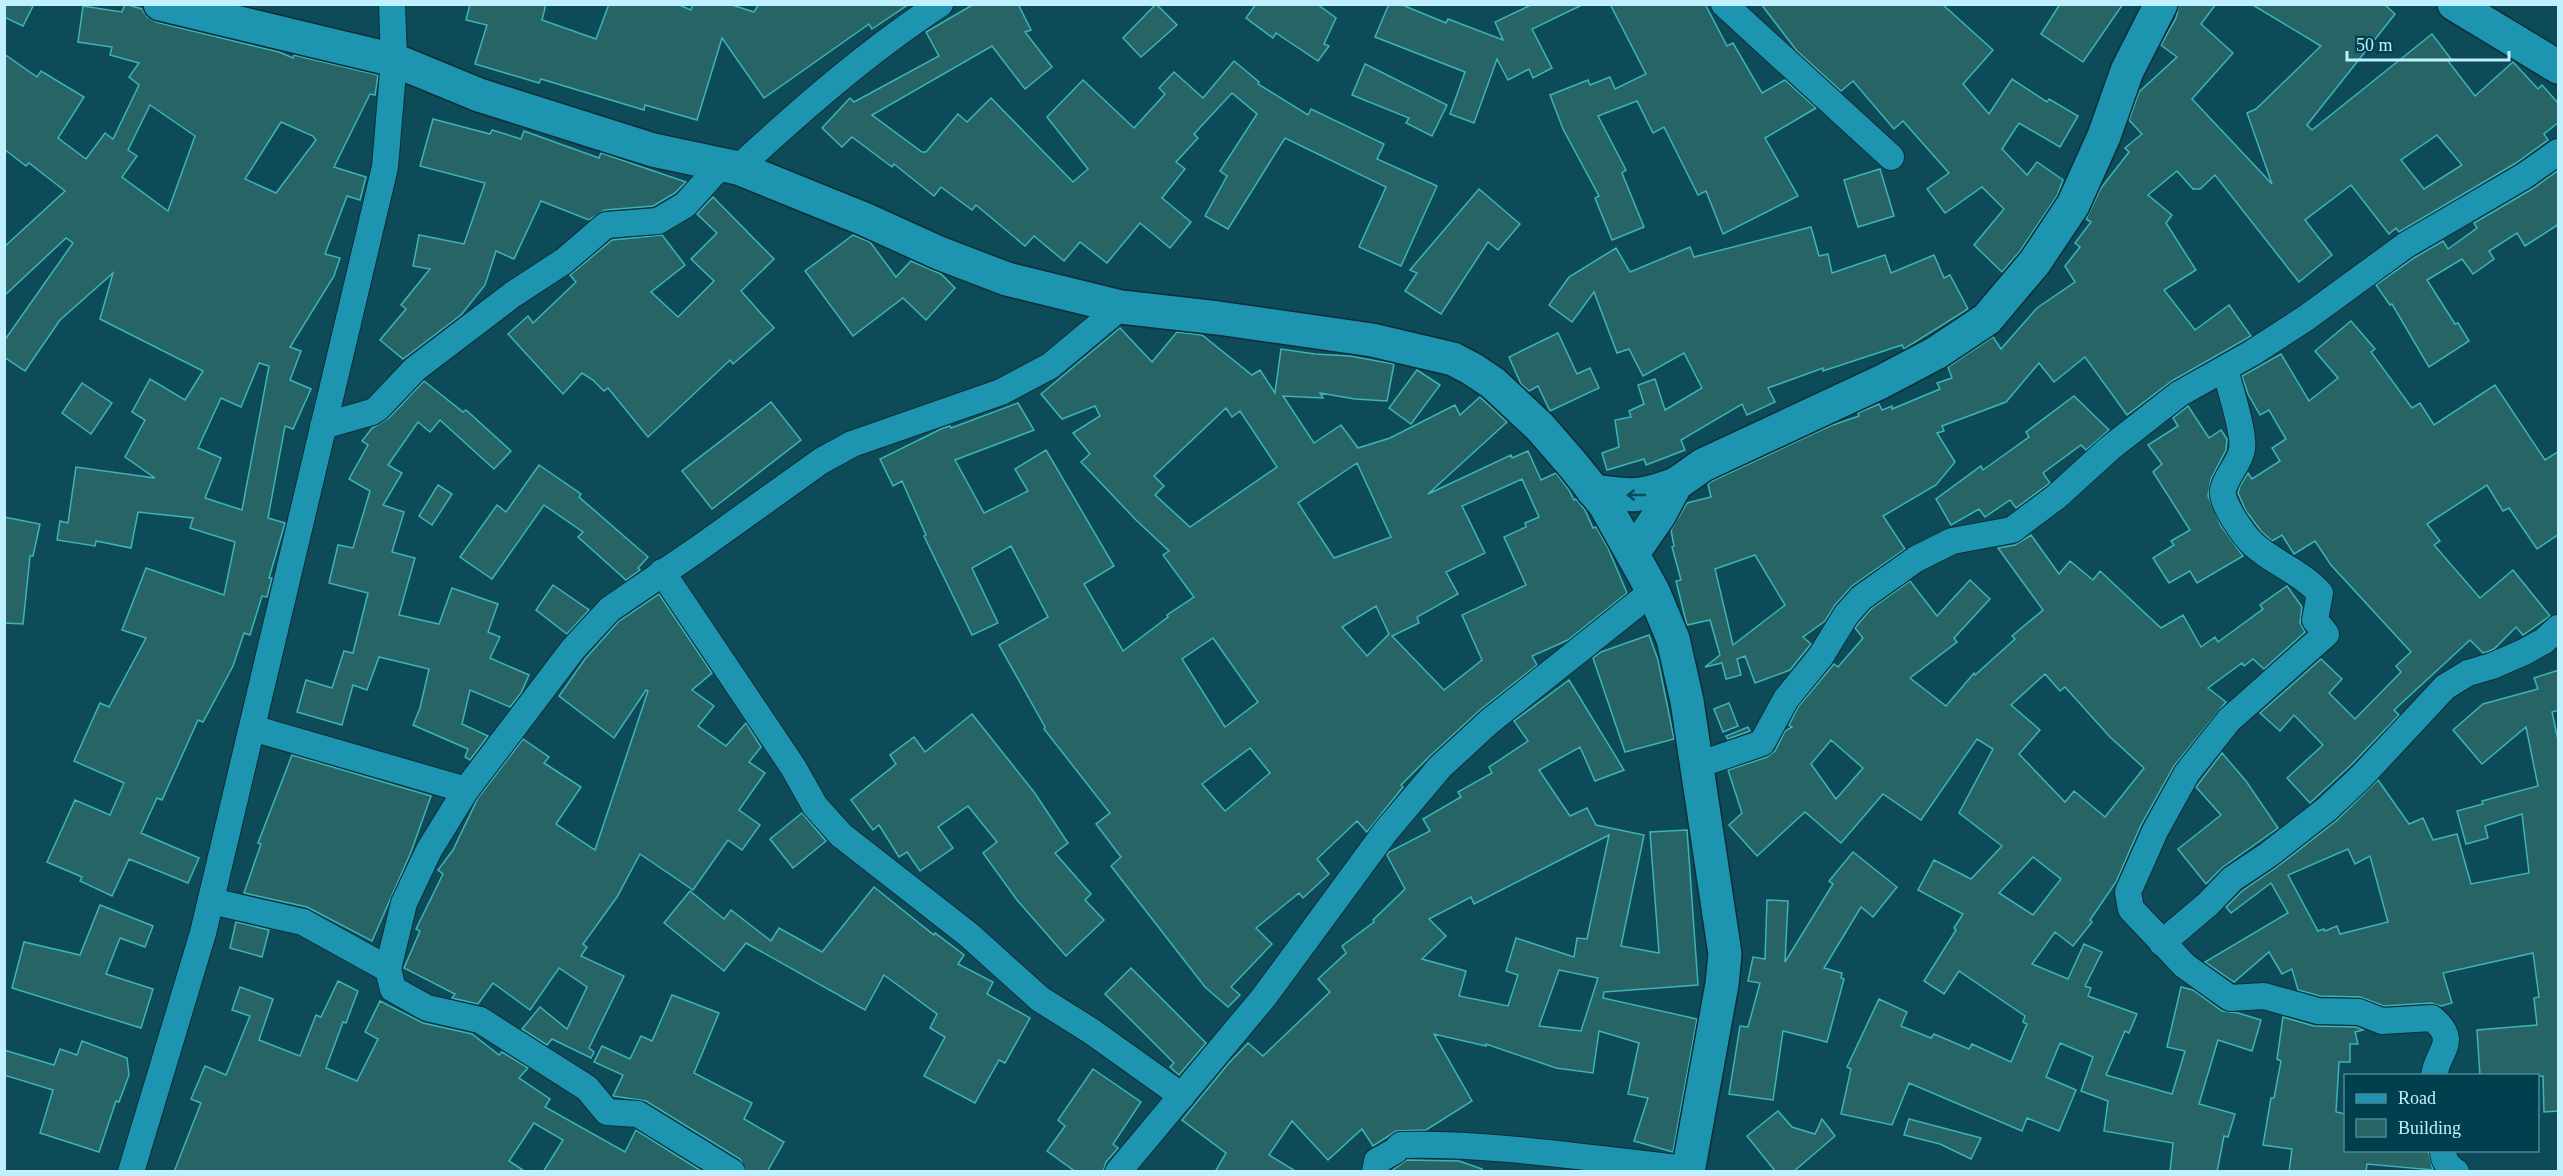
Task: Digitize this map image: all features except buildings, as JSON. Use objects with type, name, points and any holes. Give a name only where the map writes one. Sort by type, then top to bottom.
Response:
[{"type":"street","points":[[160,4],[394,60],[490,99],[653,150],[729,167],[864,219],[939,253],[1007,279],[1121,307],[1371,340],[1453,359],[1493,382],[1540,427],[1593,491],[1633,553],[1653,591],[1673,639],[1688,701],[1725,954],[1722,984],[1688,1170],[1521,1150],[1429,1144],[1401,1145],[1395,1152],[1377,1161],[1375,1172]]},
{"type":"street","points":[[131,1172],[203,933],[385,167],[394,60],[392,4]]},
{"type":"street","points":[[323,426],[372,412],[378,408],[415,369],[512,295],[564,261],[606,225],[658,221],[685,205],[729,167],[940,4]]},
{"type":"street","points":[[1724,4],[1891,158]]},
{"type":"street","points":[[1593,491],[1638,496],[1676,484],[1703,465],[1881,382],[1935,353],[1987,319],[2016,287],[2073,205],[2104,136],[2127,70],[2161,4]]},
{"type":"street","points":[[2454,4],[2559,68]]},
{"type":"street","points":[[2489,4],[2559,45]]},
{"type":"street","points":[[1698,765],[1762,743],[1786,699],[1821,656],[1846,615],[1861,598],[1916,559],[1952,541],[2012,530],[2056,498],[2110,448],[2179,394],[2225,369],[2306,318],[2406,245],[2524,176],[2559,152]]},
{"type":"street","points":[[732,1172],[638,1114],[607,1112],[587,1088],[480,1020],[427,1008],[393,989],[388,969],[404,903],[429,850],[466,790],[573,648],[609,609],[821,460],[852,444],[1001,392],[1050,366],[1121,307]]},
{"type":"street","points":[[2225,369],[2237,410],[2243,448],[2225,485],[2222,498],[2227,509],[2253,544],[2307,579],[2320,593],[2315,620],[2326,634],[2229,720],[2187,773],[2155,831],[2128,892],[2131,909],[2185,966],[2230,998],[2264,996],[2318,1011],[2359,1012],[2382,1021],[2432,1018],[2443,1028],[2446,1042],[2435,1074]]},
{"type":"street","points":[[1633,553],[1660,514],[1676,484]]},
{"type":"street","points":[[662,572],[793,767],[815,806],[841,835],[969,935],[1040,999],[1091,1031],[1182,1096]]},
{"type":"street","points":[[1118,1172],[1264,997],[1386,831],[1440,767],[1498,714],[1653,591]]},
{"type":"street","points":[[2162,943],[2208,904],[2232,879],[2268,855],[2327,809],[2362,776],[2445,687],[2468,673],[2492,666],[2524,652],[2544,641],[2559,628]]},
{"type":"street","points":[[252,728],[466,790]]},
{"type":"street","points":[[211,901],[303,922],[388,969]]},
{"type":"street","points":[[2443,1152],[2443,1158],[2456,1172]]}]
